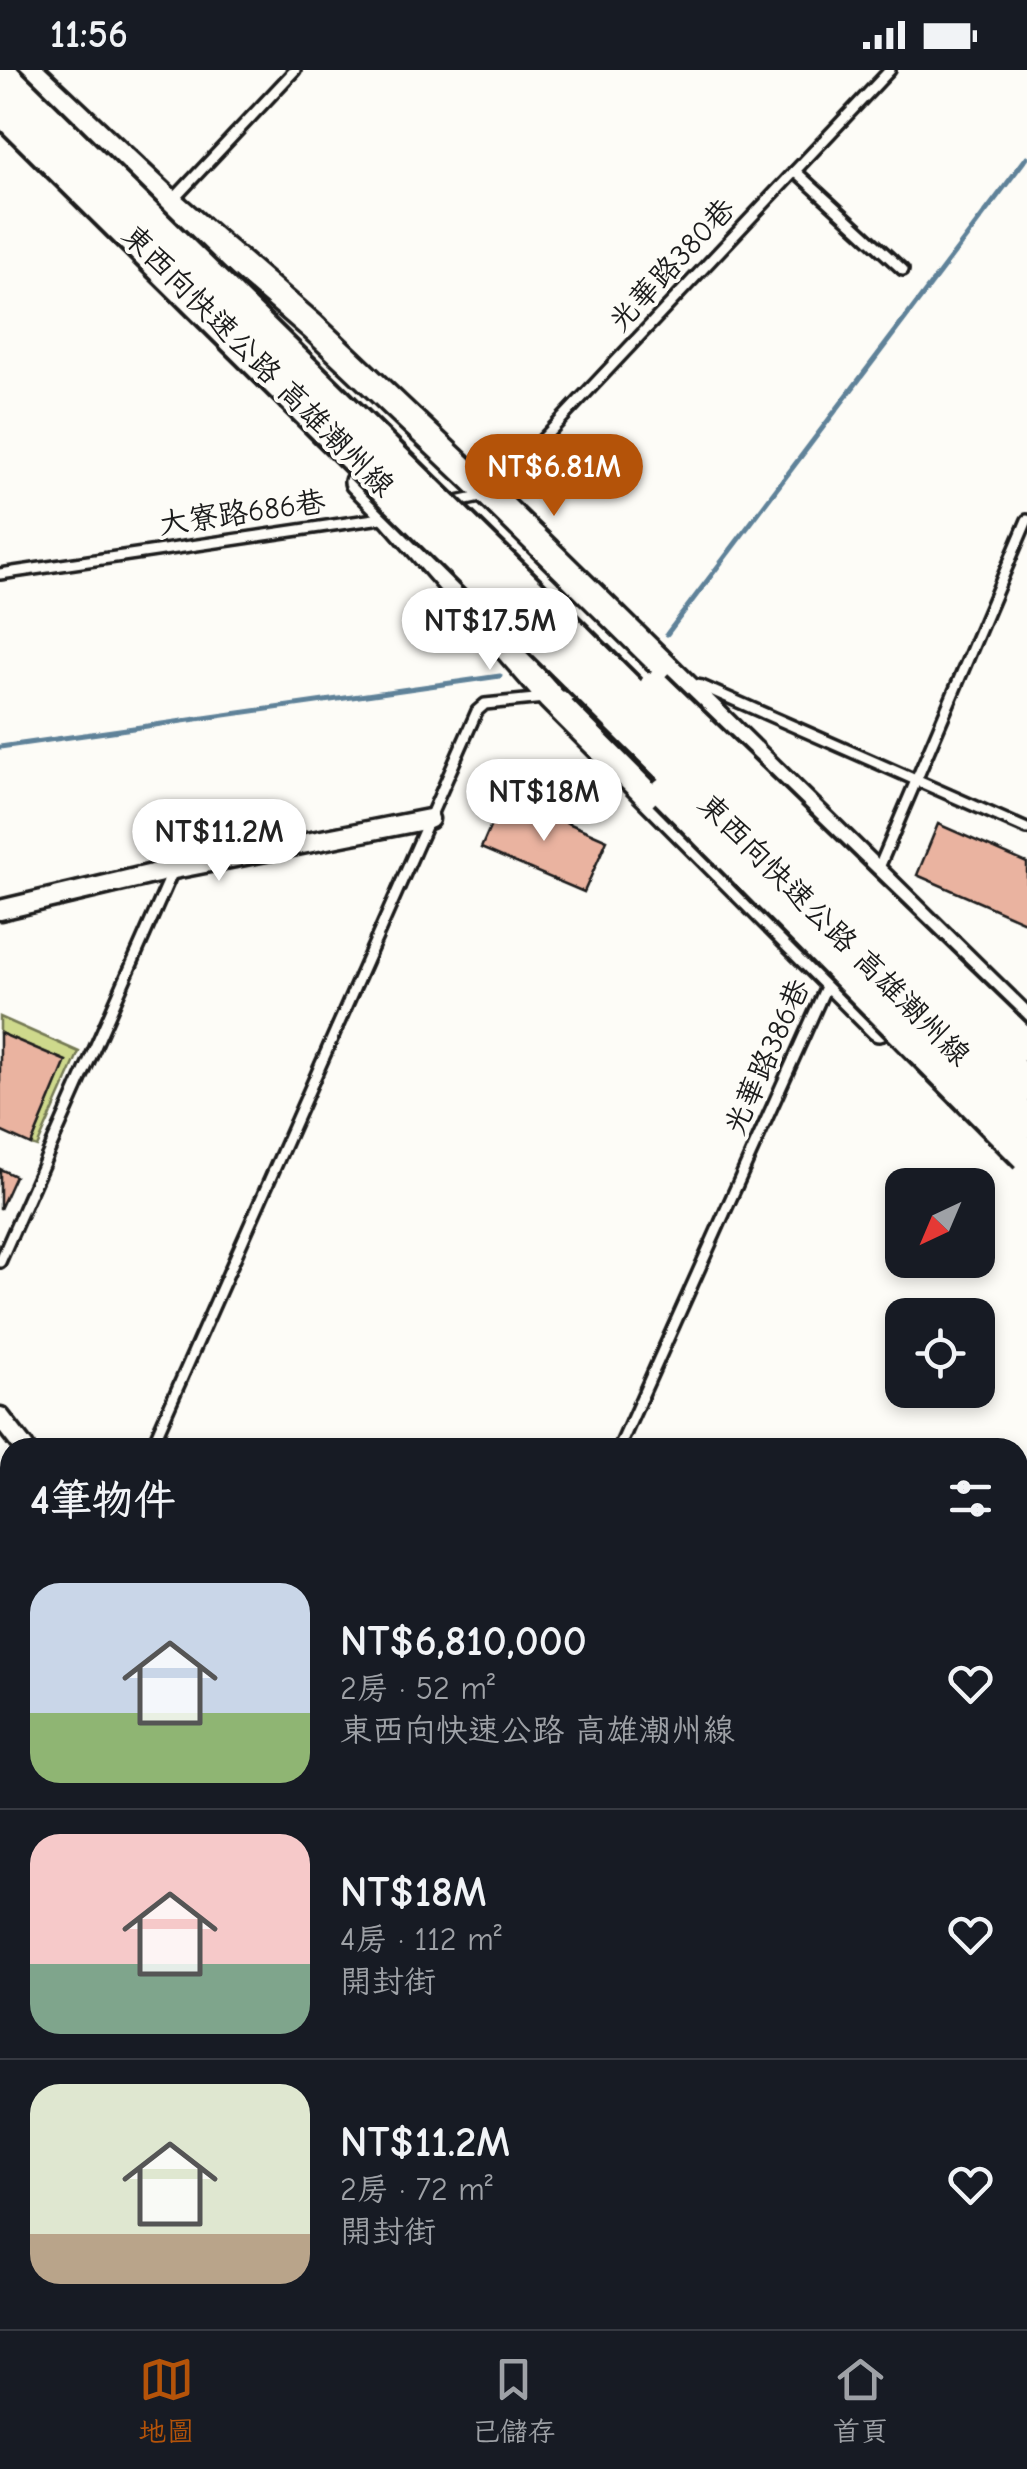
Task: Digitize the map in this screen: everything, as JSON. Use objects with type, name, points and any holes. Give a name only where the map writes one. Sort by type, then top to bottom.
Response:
[{"type":"highway","name":"東西向快速公路 高雄潮州線","points":[[0,73],[1027,1086]]},
{"type":"highway","name":"東西向快速公路 高雄潮州線","points":[[0,107],[401,513],[1027,1122]]},
{"type":"highway","points":[[258,326],[297,352],[550,587],[1027,1046]]},
{"type":"highway","points":[[401,513],[704,832],[1027,1156]]},
{"type":"main road","points":[[29,70],[170,203],[313,327],[490,495],[1027,1023]]},
{"type":"main road","points":[[0,126],[401,513],[550,698],[1027,1174]]},
{"type":"street","points":[[0,910],[174,869],[430,819]]},
{"type":"street","points":[[0,1417],[16,1438]]},
{"type":"lane","points":[[170,203],[296,70]]},
{"type":"lane","name":"光華路380巷","points":[[490,495],[890,70]]},
{"type":"lane","points":[[795,171],[903,270]]},
{"type":"lane","name":"大寮路686巷","points":[[0,574],[401,513],[490,495]]},
{"type":"lane","name":"光華路386巷","points":[[623,1438],[876,876],[1027,520]]},
{"type":"lane","points":[[154,1438],[477,710],[485,704],[678,683],[702,686],[1027,829]]},
{"type":"lane","points":[[0,1262],[174,869]]},
{"type":"green space","points":[[0,1017],[79,1052],[37,1147],[31,1145],[66,1061],[0,1033]]},
{"type":"building","points":[[504,795],[607,840],[584,892],[481,848]]},
{"type":"building","points":[[938,824],[1027,863],[1027,923],[917,875]]},
{"type":"building","points":[[0,1033],[66,1061],[31,1145],[0,1131]]},
{"type":"building","points":[[0,1169],[15,1176],[0,1209]]},
{"type":"waterway","points":[[667,634],[1027,157]]},
{"type":"waterway","points":[[0,747],[500,676]]}]
